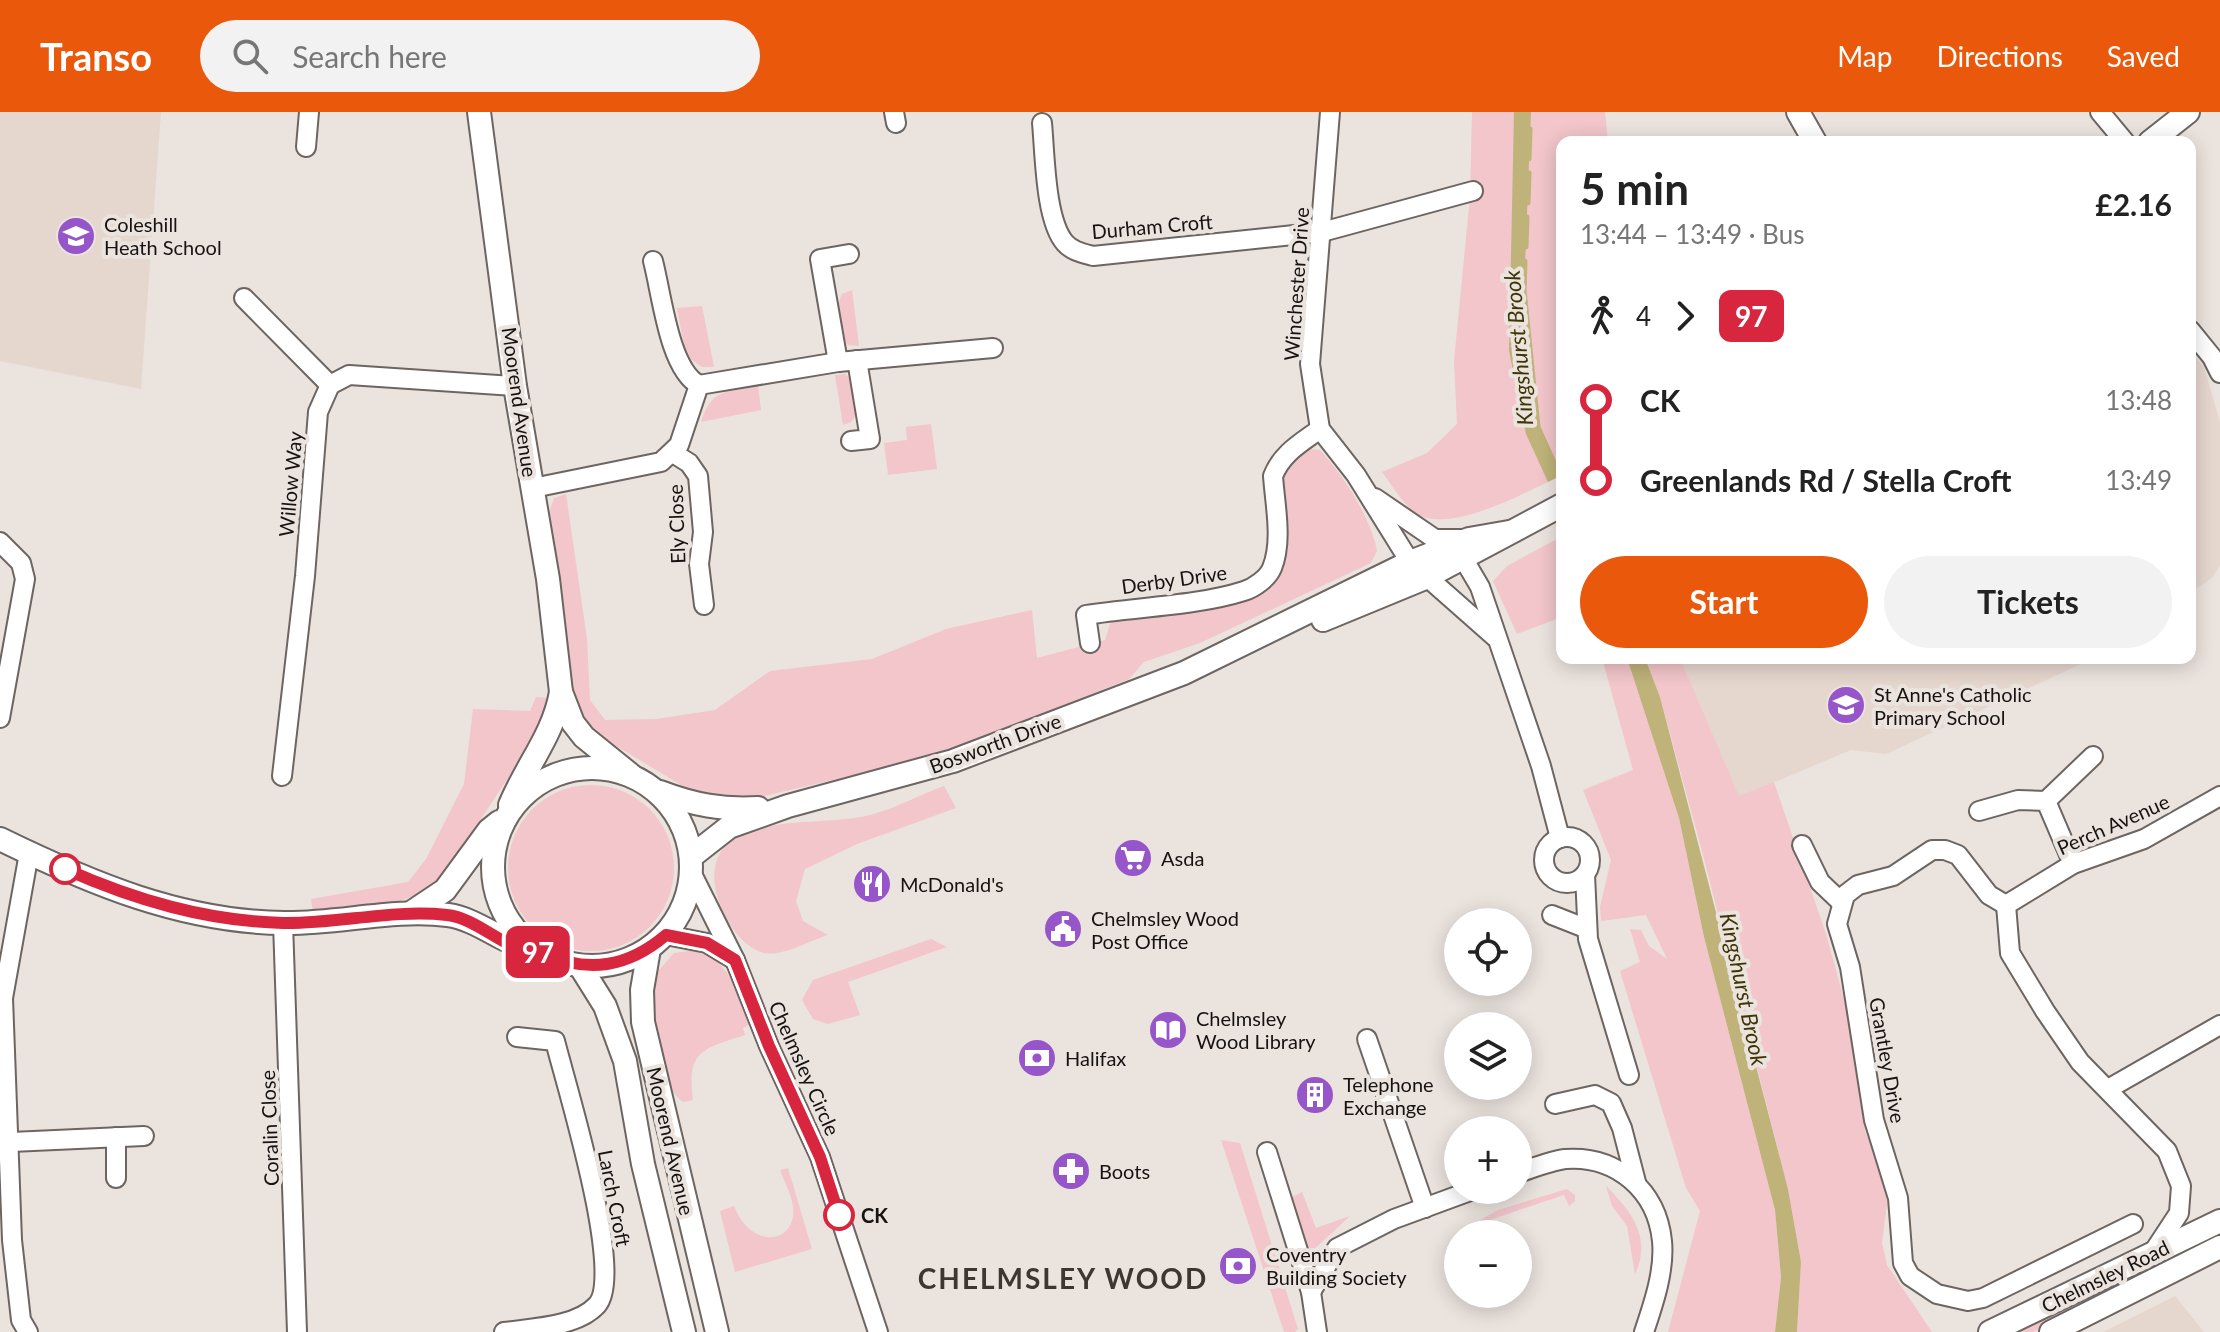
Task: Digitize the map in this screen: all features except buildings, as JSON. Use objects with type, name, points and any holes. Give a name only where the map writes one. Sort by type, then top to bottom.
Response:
[{"type":"street","points":[[306,147],[309,112]]},
{"type":"street","name":"Moorend Avenue","points":[[479,112],[515,386],[533,488],[561,692],[573,723],[584,737],[631,775]]},
{"type":"street","name":"Winchester Drive","points":[[1330,112],[1322,232],[1312,302],[1310,364],[1320,429],[1418,570]]},
{"type":"street","points":[[1798,112],[1812,136]]},
{"type":"street","points":[[2100,112],[2120,136]]},
{"type":"street","points":[[2158,136],[2188,112]]},
{"type":"street","name":"Durham Croft","points":[[1042,123],[1054,223],[1063,241],[1074,251],[1093,256],[1322,232],[1473,191]]},
{"type":"street","points":[[838,362],[820,259],[849,254]]},
{"type":"street","points":[[653,261],[677,363],[687,379],[699,385],[838,362],[993,348]]},
{"type":"street","points":[[244,298],[330,385],[349,375],[515,386]]},
{"type":"street","points":[[2196,337],[2220,373]]},
{"type":"street","points":[[851,441],[870,439],[857,360]]},
{"type":"street","name":"Willow Way","points":[[282,776],[305,576],[318,412],[330,385]]},
{"type":"street","points":[[673,453],[686,430],[699,385]]},
{"type":"street","name":"Derby Drive","points":[[1090,643],[1086,615],[1222,596],[1247,590],[1266,577],[1272,570],[1277,543],[1273,476],[1277,466],[1296,446],[1320,429]]},
{"type":"street","name":"Ely Close","points":[[533,488],[661,462],[673,453],[689,463],[698,476],[703,532],[699,564],[704,605]]},
{"type":"street","name":"Winchester Drive","points":[[1366,492],[1405,522],[1435,539],[1466,549]]},
{"type":"street","name":"Bosworth Drive","points":[[692,865],[729,827],[788,806],[953,761],[1198,667],[1556,508]]},
{"type":"street","points":[[0,542],[21,563],[25,579],[0,718]]},
{"type":"street","points":[[1466,549],[1541,766],[1560,838]]},
{"type":"street","name":"Bosworth Drive","points":[[1418,570],[1436,552],[1466,549]]},
{"type":"street","points":[[1418,570],[1448,592],[1495,637]]},
{"type":"street","name":"Moorend Avenue","points":[[505,815],[524,772],[551,730],[561,692]]},
{"type":"street","points":[[1979,811],[2018,800],[2046,801],[2093,756]]},
{"type":"street","points":[[0,839],[103,886],[184,913],[283,923],[412,912],[453,915],[511,945],[580,966],[623,962],[658,942],[685,905],[692,865],[686,831],[658,792],[631,775],[597,767],[578,768],[545,779],[489,830],[445,890],[412,912]]},
{"type":"street","name":"Bosworth Drive","points":[[658,792],[694,805],[723,810],[788,806]]},
{"type":"street","name":"Perch Avenue","points":[[2006,905],[2073,864],[2144,839],[2220,796]]},
{"type":"street","points":[[2046,801],[2073,864]]},
{"type":"street","points":[[505,815],[494,850],[496,894],[514,929],[540,953]]},
{"type":"street","points":[[1585,875],[1566,884],[1547,873],[1545,851],[1560,838],[1574,838],[1586,847],[1590,861],[1585,875],[1585,928],[1629,1075]]},
{"type":"street","points":[[1802,845],[1820,882],[1842,903],[1845,895],[1858,885],[1893,876],[1932,850],[1945,850],[1958,855],[1989,895],[2006,905],[2010,953],[2080,1062],[2167,1151],[2181,1186],[2179,1213],[2152,1254]]},
{"type":"street","points":[[28,1332],[21,1320],[6,1240],[11,1142],[3,998],[29,853]]},
{"type":"street","name":"Chelmsley Circle","points":[[692,865],[820,1157],[878,1332]]},
{"type":"street","name":"Grantley Drive","points":[[1842,903],[1837,924],[1850,967],[1874,1120],[1898,1198],[1899,1243],[1910,1276],[1937,1294],[1968,1301],[1983,1298],[2133,1224]]},
{"type":"street","points":[[1552,915],[1585,928]]},
{"type":"street","name":"Coralin Close","points":[[283,923],[297,1332]]},
{"type":"street","points":[[658,942],[707,943],[735,960]]},
{"type":"street","name":"Moorend Avenue","points":[[658,942],[642,990],[643,1022],[717,1332]]},
{"type":"street","name":"Moorend Avenue","points":[[580,966],[605,1006],[625,1061],[643,1164],[684,1332]]},
{"type":"street","points":[[2108,1089],[2220,1025]]},
{"type":"street","name":"Larch Croft","points":[[504,1332],[582,1318],[600,1303],[607,1267],[589,1170],[555,1041],[517,1037]]},
{"type":"street","points":[[1367,1039],[1425,1208]]},
{"type":"street","points":[[1555,1104],[1595,1095],[1611,1103],[1622,1128],[1636,1182],[1658,1217],[1663,1245],[1655,1298],[1644,1332]]},
{"type":"street","points":[[11,1142],[144,1136]]},
{"type":"street","points":[[116,1137],[116,1178]]},
{"type":"street","points":[[1267,1152],[1311,1292],[1317,1332]]},
{"type":"street","points":[[1532,1169],[1563,1159],[1582,1159],[1618,1169],[1636,1182]]},
{"type":"street","points":[[1311,1292],[1337,1248],[1444,1201]]},
{"type":"street","name":"Chelmsley Road","points":[[1990,1332],[2220,1221]]},
{"type":"street","name":"Chelmsley Road","points":[[2051,1332],[2220,1247]]},
{"type":"shaded area","name":"Coleshill Heath School","points":[[0,112],[161,112],[141,389],[0,361]]},
{"type":"shaded area","points":[[1472,112],[1605,112],[1607,136],[1556,136],[1556,478],[1492,507],[1452,518],[1434,519],[1419,515],[1409,507],[1382,472],[1427,453],[1457,424],[1454,361],[1470,197]]},
{"type":"shaded area","points":[[852,290],[859,346],[848,345],[839,320],[842,294]]},
{"type":"shaded area","points":[[702,306],[714,367],[702,367],[686,356],[677,308]]},
{"type":"shaded area","points":[[2196,358],[2204,367],[2220,422],[2220,565],[2213,577],[2196,589]]},
{"type":"shaded area","points":[[845,374],[853,381],[859,411],[851,422],[843,425],[835,375]]},
{"type":"shaded area","points":[[758,386],[761,410],[701,422],[710,403],[721,394]]},
{"type":"shaded area","points":[[931,424],[937,469],[888,475],[884,443],[907,440],[906,427]]},
{"type":"shaded area","points":[[1320,450],[1362,510],[1377,551],[1371,563],[1200,643],[1144,662],[1129,679],[980,738],[906,763],[734,803],[691,791],[598,735],[575,709],[547,519],[554,498],[566,494],[587,639],[590,700],[605,720],[656,719],[715,710],[770,671],[872,659],[946,629],[1032,610],[1037,658],[1105,640],[1110,624],[1119,616],[1261,590],[1282,476],[1294,453]]},
{"type":"shaded area","points":[[1555,540],[1556,619],[1517,634],[1493,581],[1507,566]]},
{"type":"shaded area","points":[[1604,664],[1629,664],[1679,818],[1704,937],[1775,1210],[1781,1277],[1775,1332],[1668,1332],[1700,1211],[1686,1188],[1620,971],[1640,962],[1630,929],[1641,930],[1649,946],[1667,959],[1646,915],[1601,921],[1600,907],[1611,860],[1583,790],[1633,770]]},
{"type":"shaded area","points":[[1647,664],[1683,664],[1739,796],[1774,782],[1826,934],[1853,1032],[1865,1131],[1884,1180],[1887,1203],[1882,1243],[1887,1265],[1932,1332],[1797,1332],[1801,1262],[1788,1189],[1660,697]]},
{"type":"shaded area","name":"St Anne's Catholic Primary School","points":[[1683,664],[2081,664],[1886,754],[1851,750],[1739,797]]},
{"type":"shaded area","points":[[536,697],[551,698],[543,726],[440,880],[397,902],[313,913],[311,899],[408,882],[426,859],[464,784],[473,709],[530,711]]},
{"type":"shaded area","points":[[591,785],[623,792],[650,809],[667,836],[674,868],[667,900],[650,927],[623,944],[591,951],[559,944],[532,927],[515,900],[508,868],[515,836],[532,809],[559,792]]},
{"type":"shaded area","points":[[944,786],[956,808],[857,844],[805,869],[796,901],[803,921],[828,935],[771,954],[751,947],[728,921],[715,885],[715,868],[721,852],[733,840],[766,827],[870,815]]},
{"type":"shaded area","points":[[931,939],[947,947],[848,982],[860,1015],[828,1024],[813,1019],[802,1000],[813,980]]},
{"type":"shaded area","points":[[695,950],[707,954],[724,969],[750,1024],[743,1028],[745,1035],[718,1044],[701,1054],[692,1071],[693,1100],[683,1102],[675,1094],[663,1064],[656,1025],[653,977],[674,953]]},
{"type":"shaded area","points":[[1221,1140],[1240,1143],[1298,1329],[1295,1332],[1284,1332]]},
{"type":"shaded area","points":[[788,1168],[812,1249],[735,1272],[720,1211],[734,1206],[751,1230],[761,1236],[781,1235],[793,1219],[792,1201],[780,1170]]},
{"type":"shaded area","points":[[1606,1186],[1637,1226],[1641,1249],[1635,1274],[1627,1226],[1612,1206]]},
{"type":"shaded area","points":[[1567,1189],[1575,1195],[1575,1201],[1569,1206],[1564,1195],[1490,1220],[1480,1220],[1498,1210],[1518,1204],[1532,1204],[1532,1200]]},
{"type":"shaded area","points":[[1302,1192],[1316,1228],[1350,1216],[1310,1253],[1291,1203],[1292,1197]]},
{"type":"shaded area","points":[[2115,1281],[2117,1289],[2033,1332],[2014,1332]]},
{"type":"shaded area","points":[[2175,1296],[2204,1332],[2103,1332]]},
{"type":"water","points":[[1514,112],[1531,112],[1524,290],[1538,427],[1556,467],[1556,478],[1548,482],[1526,434],[1509,351]]},
{"type":"water","points":[[1629,664],[1647,664],[1660,697],[1788,1189],[1801,1262],[1797,1332],[1775,1332],[1781,1277],[1775,1210],[1704,937],[1679,818]]},
{"type":"waterway","name":"Kingshurst Brook","points":[[1529,159],[1530,129]]},
{"type":"waterway","name":"Kingshurst Brook","points":[[1528,203],[1529,173]]},
{"type":"waterway","name":"Kingshurst Brook","points":[[1526,247],[1527,217]]},
{"type":"waterway","name":"Kingshurst Brook","points":[[1525,261],[1524,290],[1538,427],[1556,467]]},
{"type":"bus line","name":"97","points":[[65,869],[103,886],[184,913],[229,919],[283,923],[412,912],[453,915],[511,945],[580,966],[623,962],[649,949],[666,935],[707,943],[735,960],[769,1046],[820,1157],[839,1215]]},
{"type":"place","name":"Coleshill Heath School","points":[[76,236]]},
{"type":"place","name":"St Anne's Catholic Primary School","points":[[1846,705]]},
{"type":"place","name":"Asda","points":[[1133,858]]},
{"type":"place","name":"McDonald's","points":[[872,884]]},
{"type":"place","name":"Chelmsley Wood Post Office","points":[[1063,929]]},
{"type":"place","name":"Chelmsley Wood Library","points":[[1168,1030]]},
{"type":"place","name":"Halifax","points":[[1037,1058]]},
{"type":"place","name":"Telephone Exchange","points":[[1315,1095]]},
{"type":"place","name":"Boots","points":[[1071,1171]]},
{"type":"place","name":"CK","points":[[839,1215]]},
{"type":"place","name":"Coventry Building Society","points":[[1238,1266]]},
{"type":"district","name":"CHELMSLEY WOOD","points":[[1063,1278]]}]
